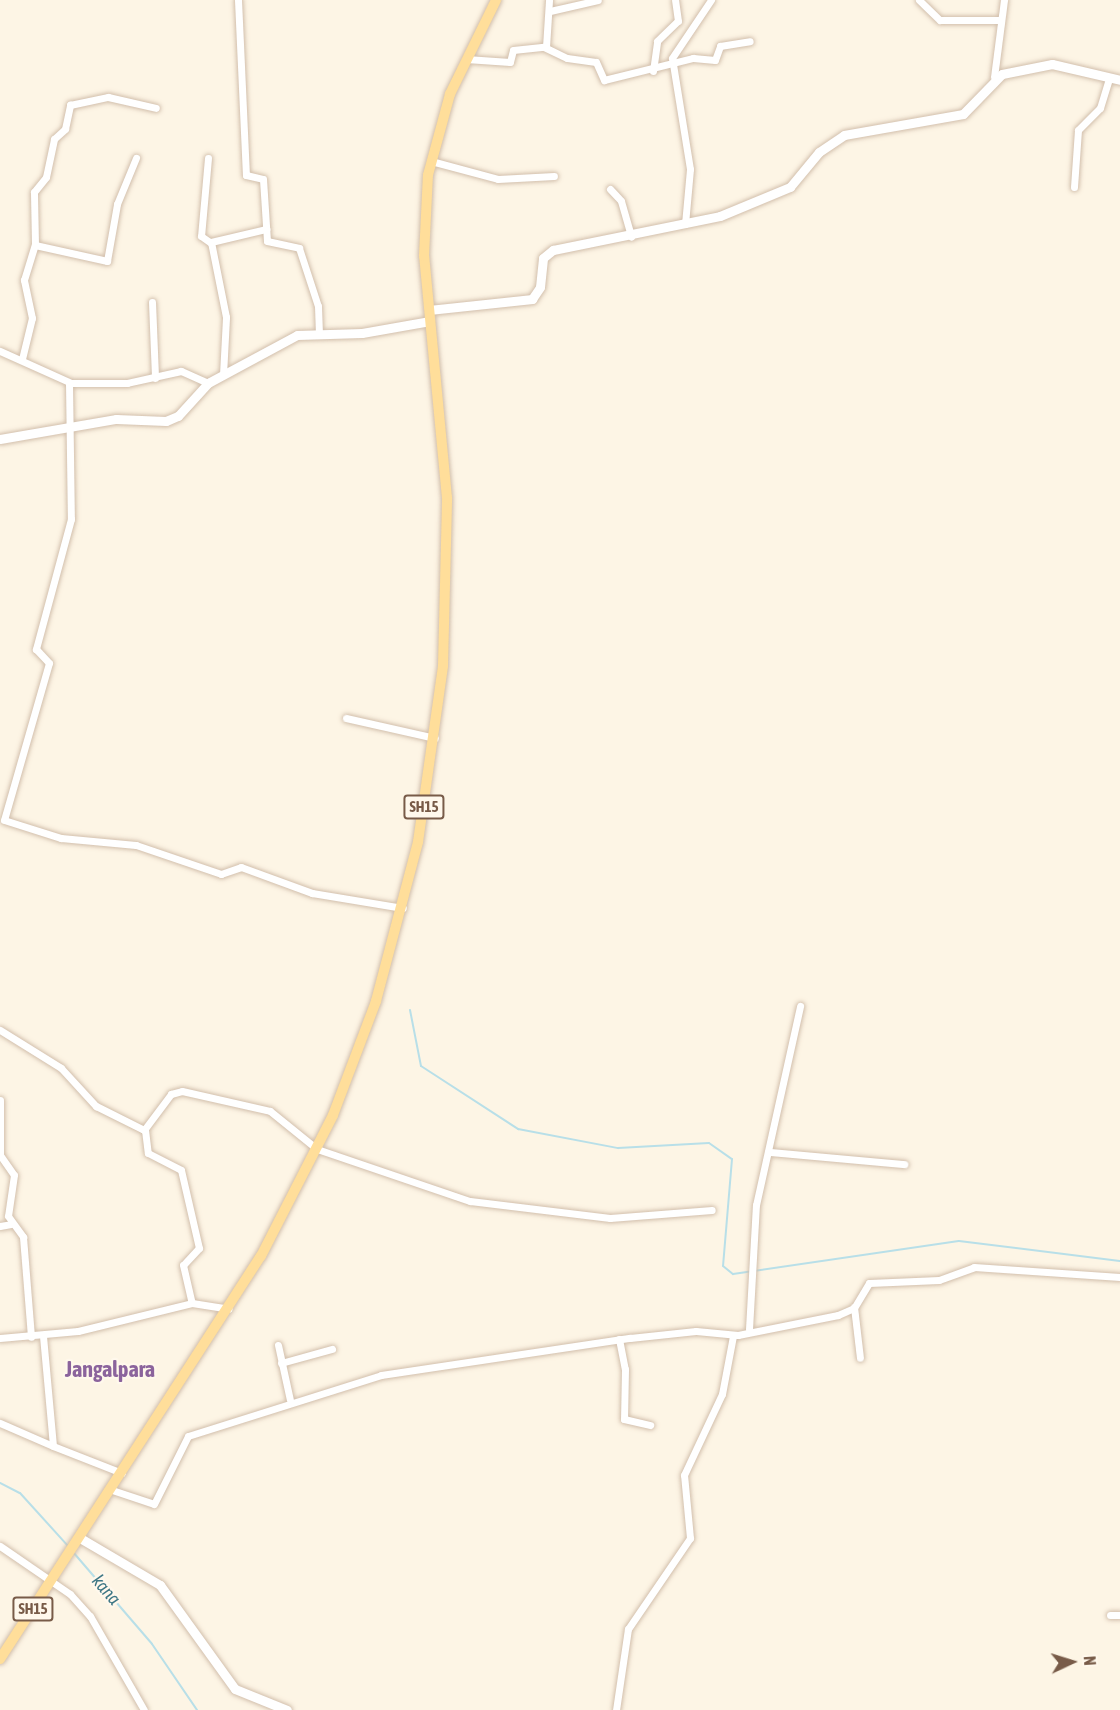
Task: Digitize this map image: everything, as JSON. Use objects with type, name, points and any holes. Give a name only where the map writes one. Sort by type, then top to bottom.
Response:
[{"type":"main road","name":"SH15","points":[[0,1659],[229,1309],[317,1149],[376,1001],[403,908],[435,738],[448,542],[424,226],[431,161],[466,59],[496,0]]},
{"type":"street","points":[[238,0],[246,175],[263,179],[268,242],[299,248],[318,306],[319,333]]},
{"type":"street","points":[[546,47],[549,0]]},
{"type":"street","points":[[550,11],[598,0]]},
{"type":"street","points":[[653,71],[657,41],[678,21],[675,0]]},
{"type":"street","points":[[685,224],[690,169],[674,66],[675,50],[711,0]]},
{"type":"street","points":[[919,0],[940,20],[998,20]]},
{"type":"street","points":[[429,310],[532,298],[540,289],[548,253],[685,224],[788,188],[819,152],[844,135],[963,114],[994,77],[998,20],[1004,0]]},
{"type":"street","points":[[466,59],[509,63],[513,50],[546,47],[567,58],[596,62],[602,80],[674,66],[693,58],[715,60],[720,46],[750,41]]},
{"type":"street","points":[[994,77],[1046,64],[1120,80]]},
{"type":"street","points":[[1074,187],[1078,130],[1100,108],[1109,78]]},
{"type":"street","points":[[22,358],[32,318],[24,280],[35,245],[34,192],[46,177],[54,139],[65,129],[70,105],[108,97],[156,108]]},
{"type":"street","points":[[35,245],[107,261],[117,204],[136,158]]},
{"type":"street","points":[[208,158],[201,236],[211,243],[227,327],[223,375]]},
{"type":"street","points":[[431,161],[498,179],[554,176]]},
{"type":"street","points":[[610,189],[621,201],[631,237]]},
{"type":"street","points":[[211,243],[266,229]]},
{"type":"street","points":[[152,302],[155,378]]},
{"type":"street","points":[[0,439],[121,419],[171,419],[208,383],[292,337],[319,333],[362,333],[430,321]]},
{"type":"street","points":[[0,351],[22,358],[69,382],[101,386],[188,372],[208,383]]},
{"type":"street","points":[[69,382],[67,428],[71,519],[36,650],[49,663],[3,809],[5,823],[61,838],[136,845],[225,875],[241,867],[312,893],[403,908]]},
{"type":"street","points":[[346,718],[435,738]]},
{"type":"street","points":[[748,1329],[756,1205],[771,1152],[801,1006]]},
{"type":"street","points":[[0,1030],[61,1068],[96,1106],[145,1130]]},
{"type":"street","points":[[192,1303],[183,1265],[200,1250],[180,1168],[148,1154],[145,1130],[178,1090],[270,1111],[317,1149],[476,1202],[510,1202],[610,1218],[711,1210]]},
{"type":"street","points":[[0,1100],[1,1158],[14,1174],[11,1224],[23,1237],[31,1337]]},
{"type":"street","points":[[771,1152],[904,1164]]},
{"type":"street","points":[[0,1226],[11,1224]]},
{"type":"street","points":[[860,1358],[855,1307],[869,1283],[939,1280],[974,1267],[1120,1277]]},
{"type":"street","points":[[0,1338],[43,1336],[192,1303],[229,1309]]},
{"type":"street","points":[[112,1490],[154,1504],[186,1438],[290,1400],[405,1370],[700,1331],[733,1336],[748,1329],[813,1322],[855,1307]]},
{"type":"street","points":[[43,1336],[49,1356],[53,1446]]},
{"type":"street","points":[[616,1710],[628,1629],[690,1538],[683,1489],[686,1465],[722,1394],[733,1336]]},
{"type":"street","points":[[619,1340],[624,1419],[650,1425]]},
{"type":"street","points":[[278,1345],[290,1400]]},
{"type":"street","points":[[281,1363],[332,1349]]},
{"type":"street","points":[[0,1423],[122,1473]]},
{"type":"street","points":[[78,1541],[160,1585],[229,1684],[287,1710]]},
{"type":"street","points":[[0,1546],[50,1581],[94,1621],[144,1710]]},
{"type":"street","points":[[1110,1616],[1120,1615]]},
{"type":"waterway","points":[[410,1010],[421,1066],[518,1129],[618,1148],[709,1143],[732,1159],[723,1266],[733,1274],[959,1241],[1120,1261]]},
{"type":"waterway","name":"kana","points":[[0,1483],[20,1493],[69,1547]]},
{"type":"waterway","name":"kana","points":[[73,1552],[152,1644],[197,1710]]},
{"type":"district","name":"Jangalpara","points":[[110,1370]]}]
